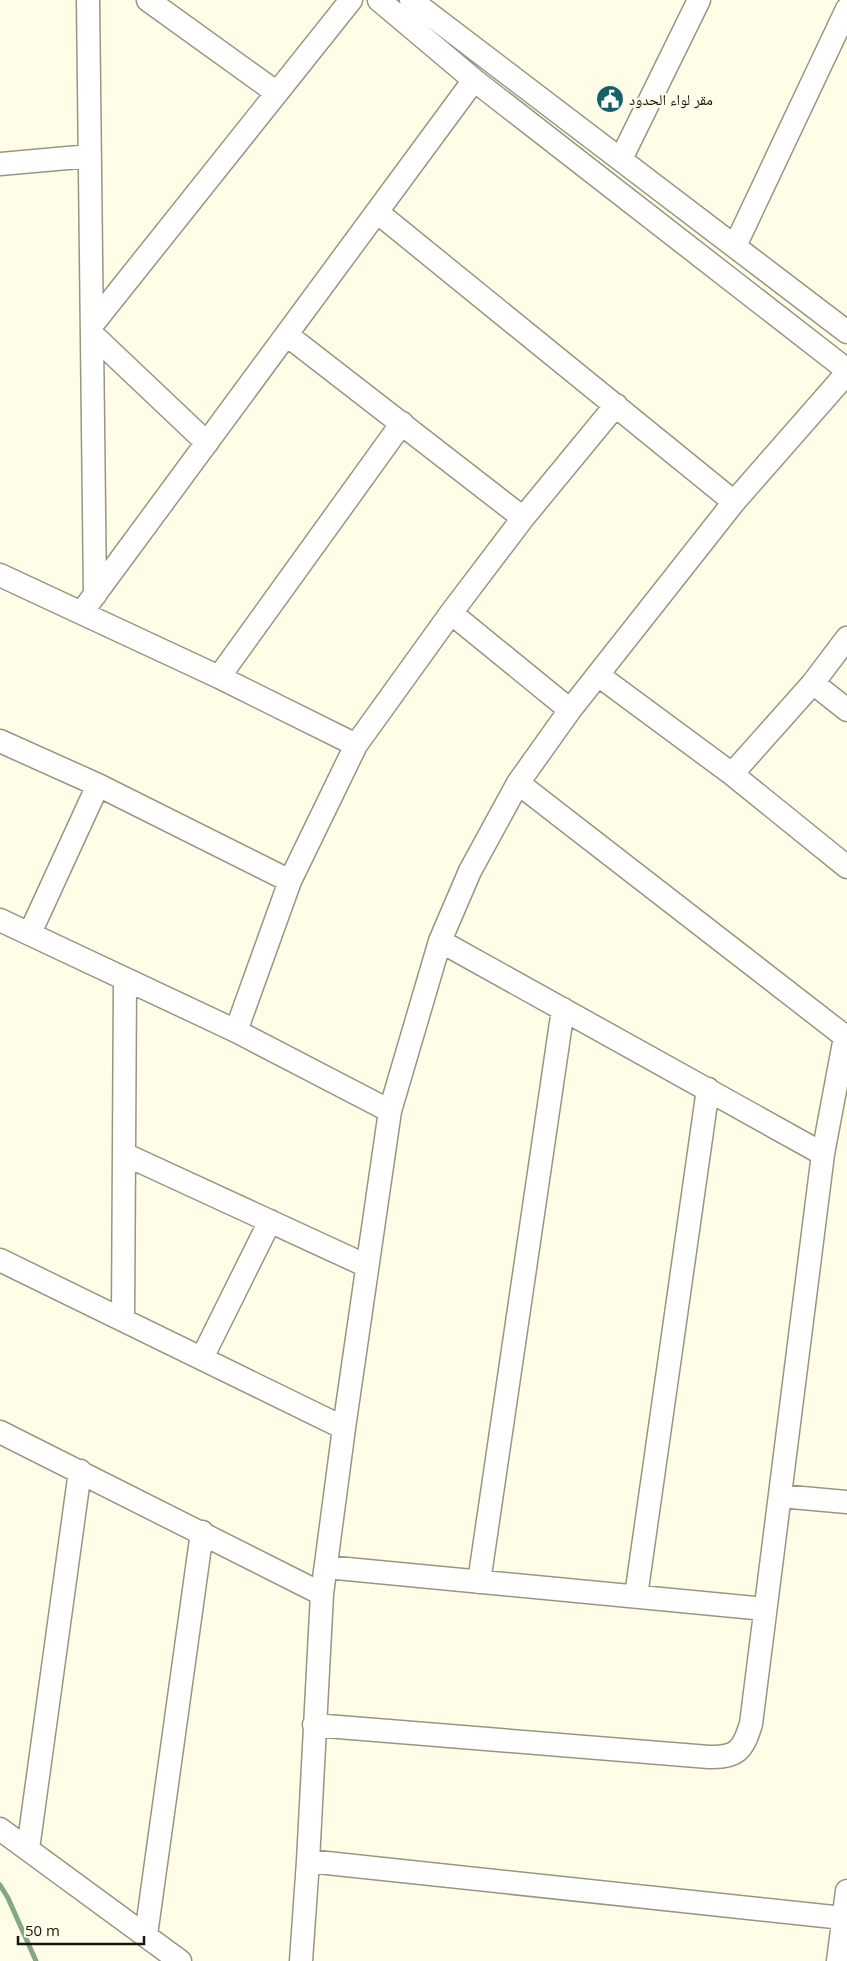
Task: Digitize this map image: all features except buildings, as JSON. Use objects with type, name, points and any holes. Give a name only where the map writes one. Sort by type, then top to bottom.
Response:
[{"type":"street","points":[[88,0],[92,330],[89,604]]},
{"type":"street","points":[[148,0],[277,93]]},
{"type":"street","points":[[92,330],[351,0]]},
{"type":"street","points":[[301,1961],[322,1594],[344,1428],[390,1111],[440,941],[470,871],[518,783],[570,710],[734,502],[847,372],[474,80],[378,0]]},
{"type":"street","points":[[411,0],[847,332]]},
{"type":"street","points":[[621,159],[699,0]]},
{"type":"street","points":[[735,246],[847,9]]},
{"type":"street","points":[[89,604],[474,80]]},
{"type":"street","points":[[0,164],[90,156]]},
{"type":"street","points":[[377,212],[734,502]]},
{"type":"street","points":[[92,330],[207,443]]},
{"type":"street","points":[[287,335],[523,518]]},
{"type":"street","points":[[236,1031],[290,881],[356,745],[451,613],[523,518],[616,405]]},
{"type":"street","points":[[218,677],[402,423]]},
{"type":"street","points":[[0,575],[89,604],[218,677],[356,745]]},
{"type":"street","points":[[451,613],[570,710]]},
{"type":"street","points":[[732,774],[813,683],[847,638]]},
{"type":"street","points":[[598,675],[732,774],[847,867]]},
{"type":"street","points":[[813,683],[847,710]]},
{"type":"street","points":[[0,741],[98,785],[290,881]]},
{"type":"street","points":[[314,1725],[726,1757],[740,1750],[747,1738],[751,1724],[823,1154],[846,1038],[518,783]]},
{"type":"street","points":[[30,934],[98,785]]},
{"type":"street","points":[[0,920],[236,1031],[390,1111]]},
{"type":"street","points":[[440,941],[823,1154]]},
{"type":"street","points":[[122,1320],[126,979]]},
{"type":"street","points":[[479,1582],[563,1010]]},
{"type":"street","points":[[636,1596],[708,1089]]},
{"type":"street","points":[[124,1154],[367,1266]]},
{"type":"street","points":[[202,1358],[270,1221]]},
{"type":"street","points":[[0,1260],[344,1428]]},
{"type":"street","points":[[0,1432],[322,1594]]},
{"type":"street","points":[[28,1849],[80,1471]]},
{"type":"street","points":[[780,1496],[847,1502]]},
{"type":"street","points":[[146,1935],[202,1532]]},
{"type":"street","points":[[326,1567],[766,1609]]},
{"type":"street","points":[[0,1829],[180,1961]]},
{"type":"street","points":[[308,1861],[842,1918]]},
{"type":"street","points":[[838,1961],[842,1918],[847,1891]]},
{"type":"waterway","points":[[0,1885],[8,1898],[36,1961]]},
{"type":"place","name":"مقر لواء الحدود","points":[[610,99]]}]
